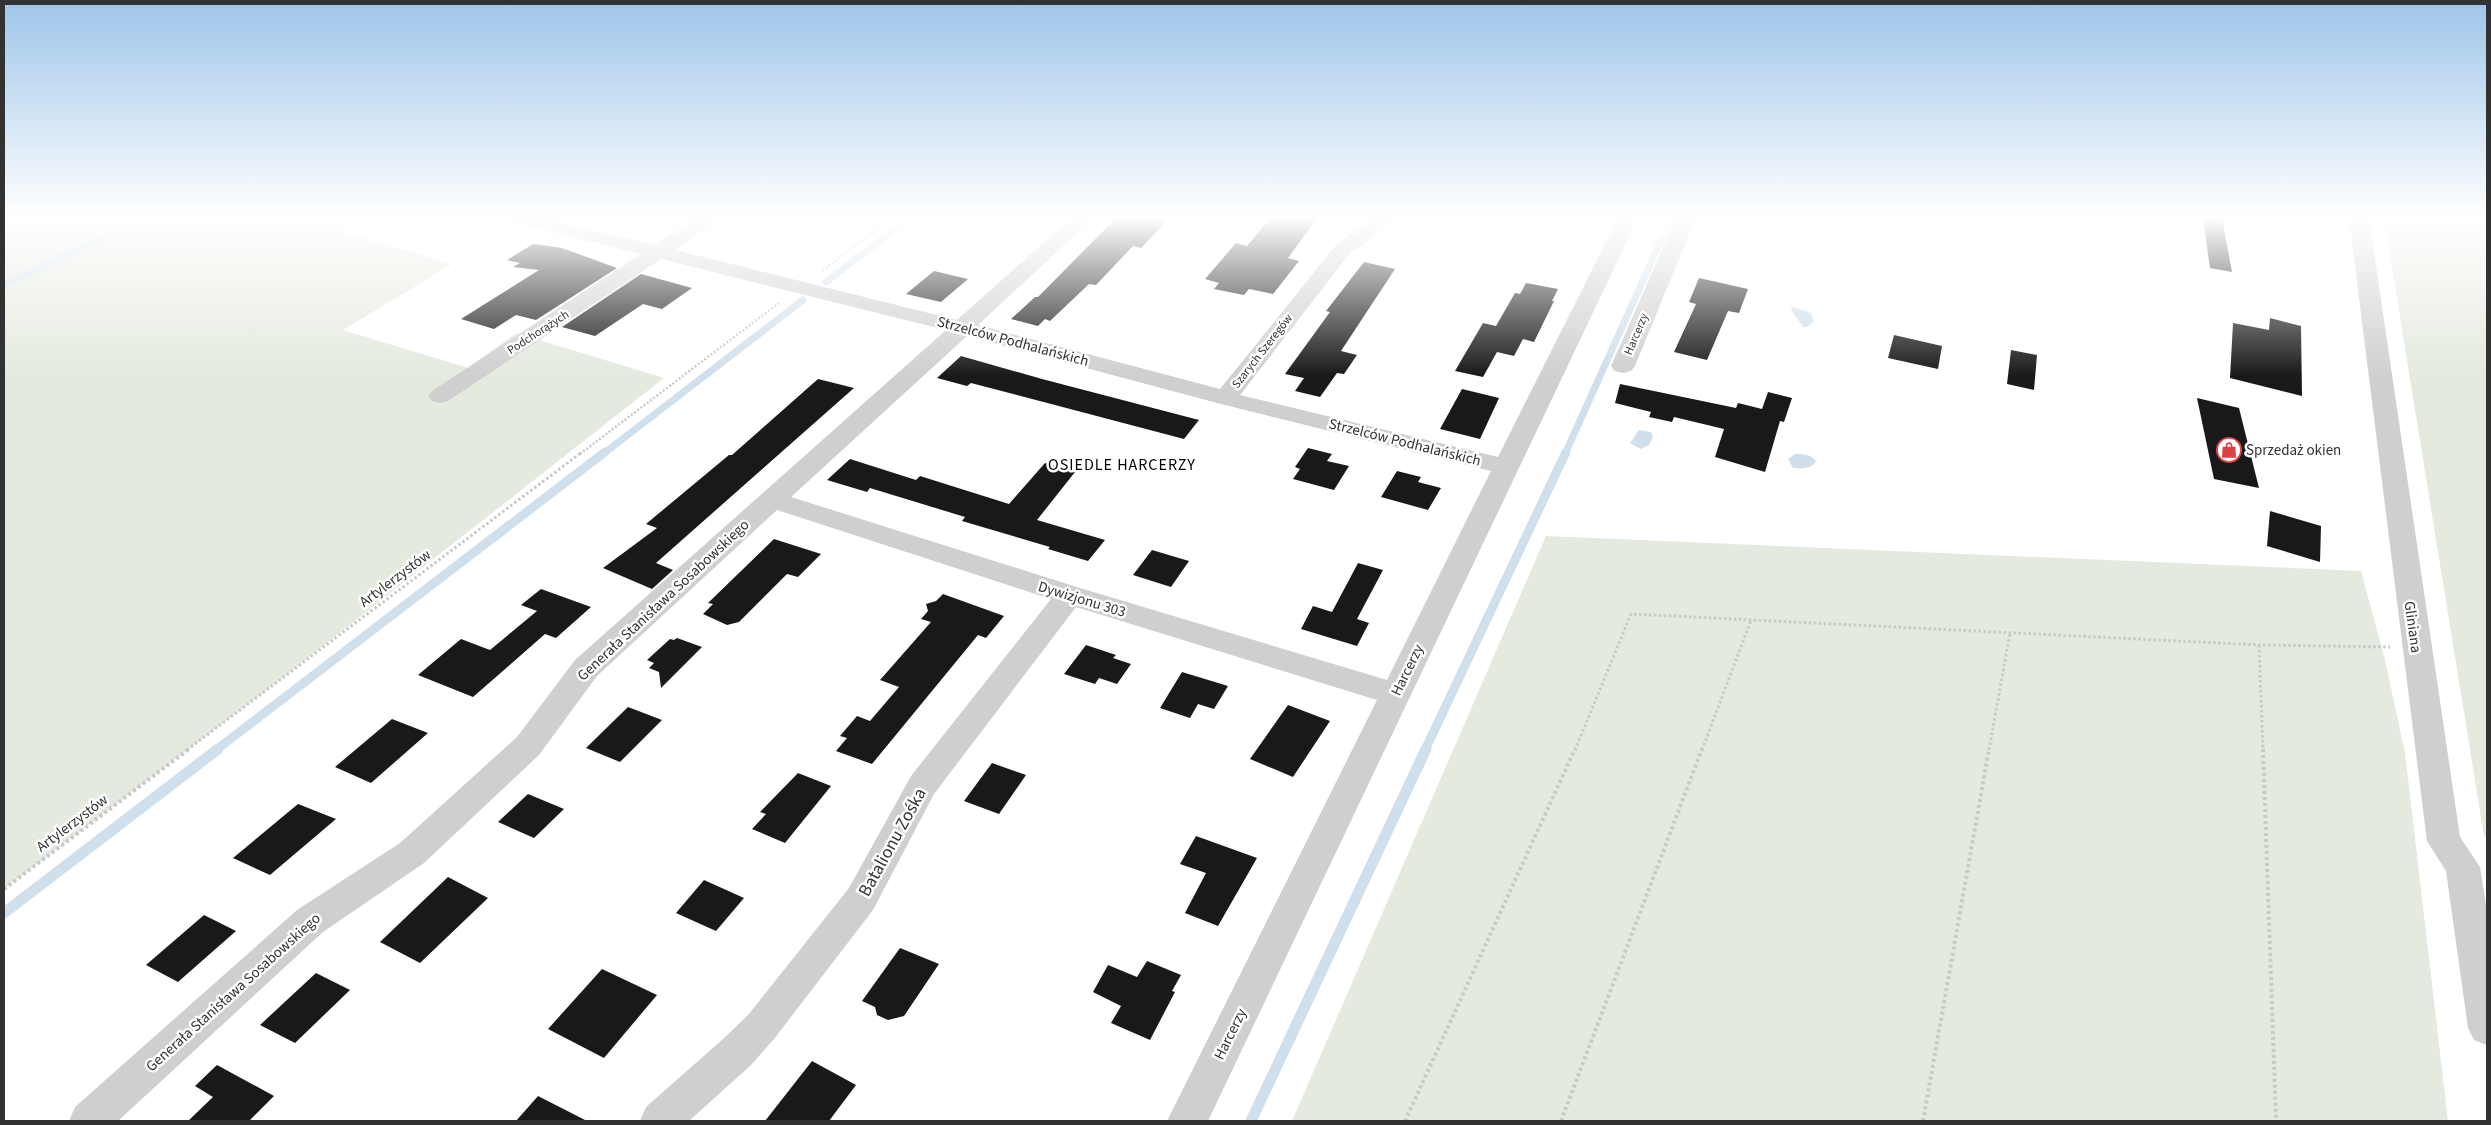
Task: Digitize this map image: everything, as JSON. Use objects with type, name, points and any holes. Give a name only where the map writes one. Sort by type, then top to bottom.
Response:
[{"type":"street","name":"Podchorążych","points":[[440,396],[633,270]]},
{"type":"street","name":"Strzelców Podhalańskich","points":[[730,270],[964,328],[1225,398],[1507,468]]},
{"type":"street","name":"Generała Stanisława Sosabowskiego","points":[[89,1121],[310,921],[412,854],[528,746],[586,668],[771,498],[1027,270]]},
{"type":"street","name":"Szarych Szeregów","points":[[1225,398],[1326,270]]},
{"type":"street","name":"Harcerzy","points":[[1187,1121],[1603,270]]},
{"type":"street","name":"Harcerzy","points":[[1622,366],[1663,270]]},
{"type":"street","name":"Gliniana","points":[[2366,270],[2444,841],[2475,870],[2487,1028]]},
{"type":"street","name":"Dywizjonu 303","points":[[771,498],[1070,596],[1395,694]]},
{"type":"street","name":"Batalionu Zośka","points":[[660,1121],[737,1052],[761,1027],[862,899],[922,785],[1070,596]]},
{"type":"path","name":"Artylerzystów","points":[[4,889],[823,270]]},
{"type":"path","points":[[1405,1121],[1584,730],[1631,614],[2259,646],[2416,647]]},
{"type":"path","points":[[1561,1121],[1752,620]]},
{"type":"path","points":[[1923,1121],[2010,633]]},
{"type":"path","points":[[2259,646],[2276,1121]]},
{"type":"shaded area","points":[[4,270],[441,270],[343,330],[468,368],[516,333],[664,378],[268,689],[4,889]]},
{"type":"shaded area","points":[[2392,270],[2487,270],[2487,837],[2484,836]]},
{"type":"shaded area","points":[[1546,536],[2361,571],[2385,660],[2405,753],[2448,1121],[1292,1121]]},
{"type":"water","points":[[1792,307],[1811,313],[1814,322],[1807,327],[1803,327],[1791,310]]},
{"type":"water","points":[[1639,430],[1651,432],[1653,437],[1649,445],[1641,449],[1630,443]]},
{"type":"water","points":[[1795,454],[1804,454],[1816,461],[1809,467],[1793,468],[1788,459]]},
{"type":"building","points":[[538,270],[613,270],[536,320],[516,315],[494,329],[461,319]]},
{"type":"building","points":[[1064,270],[1110,270],[1096,285],[1089,284],[1050,321],[1045,319],[1038,326],[1011,319],[1035,297],[1038,297]]},
{"type":"building","points":[[1212,270],[1292,270],[1273,294],[1249,289],[1244,295],[1214,289],[1219,283],[1205,279]]},
{"type":"building","points":[[1357,270],[1394,270],[1341,351],[1357,355],[1344,374],[1337,373],[1320,397],[1295,391],[1304,378],[1285,374],[1330,312],[1326,311]]},
{"type":"building","points":[[934,271],[968,279],[941,302],[906,294]]},
{"type":"building","points":[[641,274],[692,288],[662,309],[643,304],[595,336],[562,327]]},
{"type":"building","points":[[1699,278],[1748,289],[1739,313],[1728,311],[1707,360],[1674,352],[1696,304],[1689,302]]},
{"type":"building","points":[[1526,283],[1558,289],[1534,342],[1523,339],[1514,356],[1497,352],[1483,377],[1455,371],[1483,323],[1496,326],[1515,293],[1520,294]]},
{"type":"building","points":[[2270,318],[2301,326],[2302,396],[2230,378],[2233,323],[2269,330]]},
{"type":"building","points":[[1894,335],[1942,346],[1938,369],[1888,358]]},
{"type":"building","points":[[2011,350],[2037,355],[2034,390],[2007,384]]},
{"type":"building","points":[[961,356],[1199,420],[1184,439],[971,383],[967,386],[937,378]]},
{"type":"building","points":[[818,379],[854,388],[656,563],[673,570],[652,589],[603,568],[657,528],[646,524],[729,455],[732,455]]},
{"type":"building","points":[[1620,384],[1736,408],[1738,403],[1762,409],[1768,392],[1792,398],[1784,422],[1780,421],[1765,472],[1715,457],[1724,429],[1674,417],[1672,422],[1649,417],[1651,412],[1615,403]]},
{"type":"building","points":[[1462,389],[1499,398],[1480,439],[1440,429]]},
{"type":"building","name":"Sprzedaż okien","points":[[2197,398],[2239,408],[2259,488],[2214,479]]},
{"type":"building","points":[[1308,448],[1332,454],[1327,461],[1349,466],[1334,490],[1293,479],[1300,469],[1295,467]]},
{"type":"building","points":[[850,459],[916,480],[920,476],[1009,504],[1045,463],[1075,472],[1037,520],[1105,540],[1088,561],[1048,549],[1050,547],[962,521],[965,517],[870,488],[867,492],[827,480]]},
{"type":"building","points":[[1397,471],[1421,477],[1418,482],[1441,488],[1428,510],[1381,497]]},
{"type":"building","points":[[2270,511],[2321,526],[2320,562],[2267,546]]},
{"type":"building","points":[[774,539],[821,554],[798,577],[787,574],[739,622],[727,625],[703,614],[713,604],[708,603]]},
{"type":"building","points":[[1152,550],[1189,561],[1171,587],[1133,575]]},
{"type":"building","points":[[1358,563],[1383,570],[1357,619],[1369,623],[1357,646],[1301,629],[1313,606],[1332,612]]},
{"type":"building","points":[[541,589],[591,607],[556,638],[545,634],[473,697],[418,675],[461,639],[490,650],[537,611],[521,605]]},
{"type":"building","points":[[943,594],[1004,616],[986,638],[978,635],[872,764],[836,751],[847,738],[840,736],[857,716],[870,721],[899,687],[880,680],[931,622],[921,619],[928,611],[926,604],[936,601]]},
{"type":"building","points":[[677,638],[702,647],[661,688],[659,672],[649,668],[654,663],[647,660],[670,639],[674,640]]},
{"type":"building","points":[[1086,645],[1116,655],[1113,658],[1131,664],[1117,684],[1099,678],[1095,684],[1064,674]]},
{"type":"building","points":[[1182,672],[1228,686],[1214,709],[1198,704],[1190,718],[1160,708]]},
{"type":"building","points":[[1288,705],[1330,721],[1293,777],[1250,759]]},
{"type":"building","points":[[628,707],[662,720],[620,762],[586,748]]},
{"type":"building","points":[[392,719],[428,733],[371,783],[335,767]]},
{"type":"building","points":[[992,763],[1026,775],[999,814],[964,801]]},
{"type":"building","points":[[798,773],[831,786],[785,843],[752,829],[766,814],[760,812]]},
{"type":"building","points":[[528,794],[564,809],[534,838],[498,822]]},
{"type":"building","points":[[298,804],[336,819],[270,875],[233,858]]},
{"type":"building","points":[[1196,836],[1257,858],[1218,926],[1185,913],[1206,873],[1180,864]]},
{"type":"building","points":[[448,877],[488,898],[420,963],[380,942]]},
{"type":"building","points":[[704,880],[744,898],[716,931],[676,913]]},
{"type":"building","points":[[204,915],[236,931],[178,982],[146,965]]},
{"type":"building","points":[[900,948],[939,964],[904,1016],[888,1020],[877,1015],[875,1007],[862,1001]]},
{"type":"building","points":[[1147,961],[1181,975],[1172,991],[1175,992],[1150,1040],[1111,1023],[1121,1006],[1093,992],[1108,965],[1137,977]]},
{"type":"building","points":[[602,969],[657,995],[604,1058],[548,1029]]},
{"type":"building","points":[[316,973],[350,990],[295,1043],[260,1025]]},
{"type":"building","points":[[812,1061],[856,1085],[829,1121],[765,1121]]},
{"type":"building","points":[[217,1065],[274,1096],[249,1121],[188,1121],[213,1097],[195,1086]]},
{"type":"building","points":[[538,1096],[587,1121],[516,1121]]},
{"type":"waterway","points":[[4,285],[35,270]]},
{"type":"waterway","points":[[826,282],[841,270]]},
{"type":"waterway","points":[[1565,454],[1647,270]]},
{"type":"waterway","points":[[603,454],[803,300]]},
{"type":"waterway","points":[[216,750],[605,452]]},
{"type":"waterway","points":[[1425,750],[1566,452]]},
{"type":"waterway","points":[[4,913],[218,749]]},
{"type":"waterway","points":[[1251,1121],[1426,749]]},
{"type":"place","name":"Sprzedaż okien","points":[[2229,450]]},
{"type":"district","name":"OSIEDLE HARCERZY","points":[[1122,464]]}]
